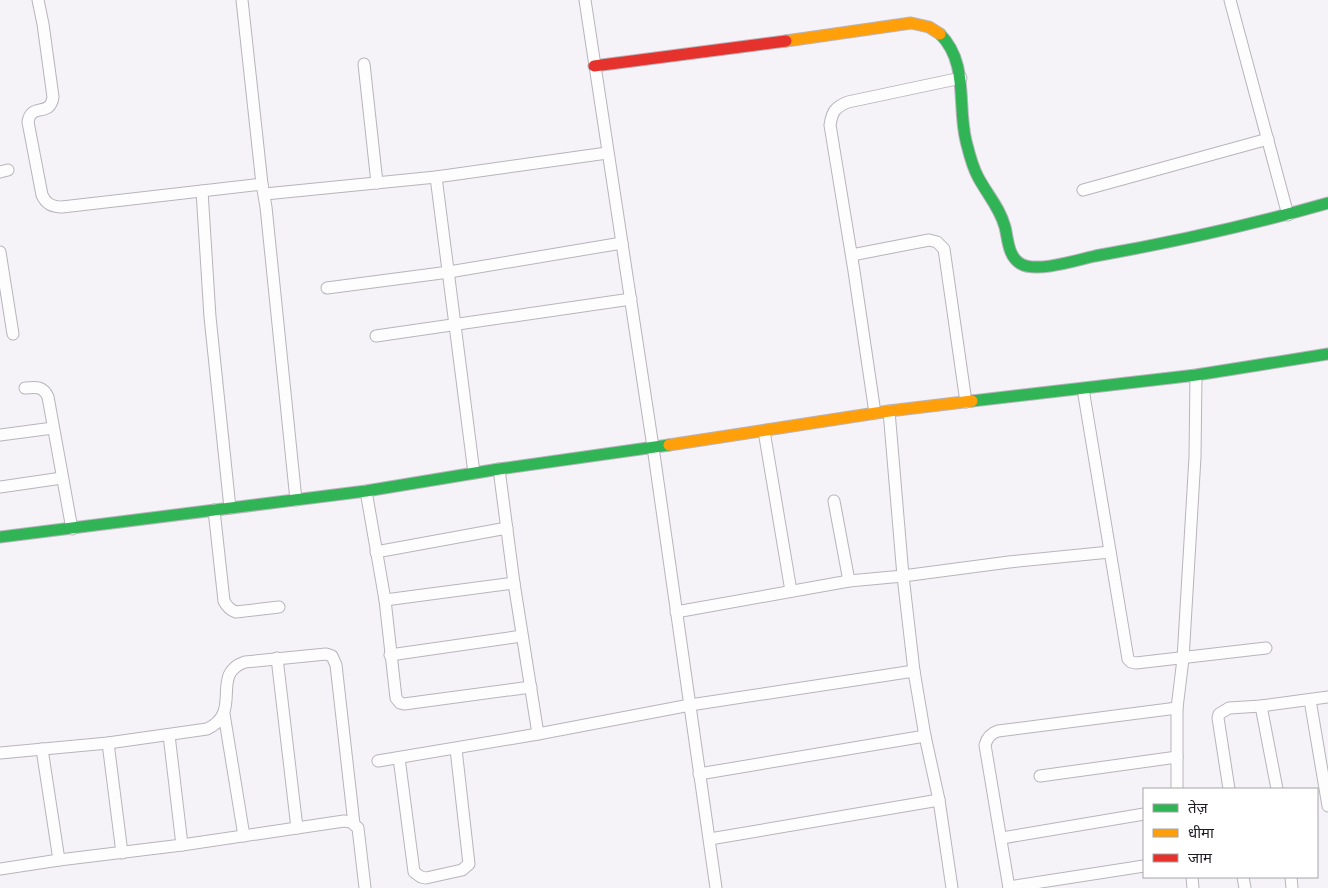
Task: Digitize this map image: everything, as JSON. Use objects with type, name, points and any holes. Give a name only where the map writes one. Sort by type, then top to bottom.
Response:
[{"type":"street","points":[[38,0],[43,24],[52,97],[51,106],[30,114],[28,122],[42,195],[45,201],[55,207],[202,191],[377,183],[436,177],[607,153]]},
{"type":"street","points":[[242,0],[296,500]]},
{"type":"street","points":[[584,0],[631,299],[716,888]]},
{"type":"street","points":[[1230,0],[1288,215]]},
{"type":"street","points":[[594,66],[911,23],[925,24],[938,31],[956,54],[961,78],[963,130],[976,173],[1003,221],[1012,256],[1020,264],[1034,267],[1175,242],[1288,215],[1328,203]]},
{"type":"street","points":[[364,64],[377,183]]},
{"type":"street","points":[[874,413],[852,255],[830,125],[832,114],[836,108],[848,102],[961,78]]},
{"type":"street","points":[[1083,190],[1268,139]]},
{"type":"street","points":[[436,177],[474,473]]},
{"type":"street","points":[[202,191],[210,317],[230,508]]},
{"type":"street","points":[[852,255],[929,240],[940,244],[944,249],[966,402]]},
{"type":"street","points":[[327,288],[449,272],[622,243]]},
{"type":"street","points":[[0,252],[13,334]]},
{"type":"street","points":[[376,336],[631,299]]},
{"type":"street","points":[[0,537],[366,491],[499,469],[764,431],[874,413],[1196,375],[1328,354]]},
{"type":"street","points":[[1177,788],[1177,708],[1183,659],[1196,457],[1196,375]]},
{"type":"street","points":[[25,388],[38,386],[46,393],[72,528]]},
{"type":"street","points":[[1083,389],[1128,658],[1131,662],[1136,663],[1266,648]]},
{"type":"street","points":[[889,411],[903,576],[914,671],[925,736],[939,800],[952,888]]},
{"type":"street","points":[[0,435],[53,428]]},
{"type":"street","points":[[764,431],[790,591]]},
{"type":"street","points":[[499,469],[514,583],[538,734]]},
{"type":"street","points":[[0,487],[62,478]]},
{"type":"street","points":[[366,491],[385,600],[394,695],[400,703],[531,687]]},
{"type":"street","points":[[834,501],[849,581]]},
{"type":"street","points":[[214,510],[226,606],[236,612],[279,607]]},
{"type":"street","points":[[376,552],[507,528]]},
{"type":"street","points":[[676,612],[849,581],[1110,552]]},
{"type":"street","points":[[385,600],[514,583]]},
{"type":"street","points":[[390,654],[522,636]]},
{"type":"street","points":[[244,836],[224,714],[228,677],[233,667],[245,662],[321,653],[332,656],[336,665],[354,824],[359,832],[365,888]]},
{"type":"street","points":[[277,658],[297,828]]},
{"type":"street","points":[[378,761],[538,734],[690,705],[914,671]]},
{"type":"street","points":[[1229,788],[1218,718],[1219,714],[1229,708],[1261,706],[1328,697]]},
{"type":"street","points":[[1310,700],[1328,806]]},
{"type":"street","points":[[1261,706],[1277,788]]},
{"type":"street","points":[[1143,866],[1009,887],[985,746],[986,740],[990,735],[998,731],[1177,708]]},
{"type":"street","points":[[0,753],[108,743],[207,729],[214,726],[224,714]]},
{"type":"street","points":[[169,735],[182,845]]},
{"type":"street","points":[[699,774],[925,736]]},
{"type":"street","points":[[108,743],[122,853]]},
{"type":"street","points":[[399,758],[414,872],[426,878],[462,870],[469,864],[456,748]]},
{"type":"street","points":[[42,749],[60,860]]},
{"type":"street","points":[[1040,776],[1177,757]]},
{"type":"street","points":[[710,839],[939,800]]},
{"type":"street","points":[[1002,838],[1143,814]]},
{"type":"street","points":[[0,869],[344,821],[354,824]]},
{"type":"traffic: fast","points":[[940,34],[949,45],[959,71],[963,127],[972,164],[1000,214],[1013,257],[1021,264],[1037,267],[1057,265],[1270,219],[1328,203]]},
{"type":"traffic: fast","points":[[972,401],[1196,375],[1328,354]]},
{"type":"traffic: fast","points":[[0,537],[366,491],[499,469],[669,445]]},
{"type":"traffic: slow","points":[[786,41],[911,23],[929,27],[940,34]]},
{"type":"traffic: slow","points":[[669,445],[889,411],[972,401]]},
{"type":"traffic: jam","points":[[594,66],[786,41]]}]
